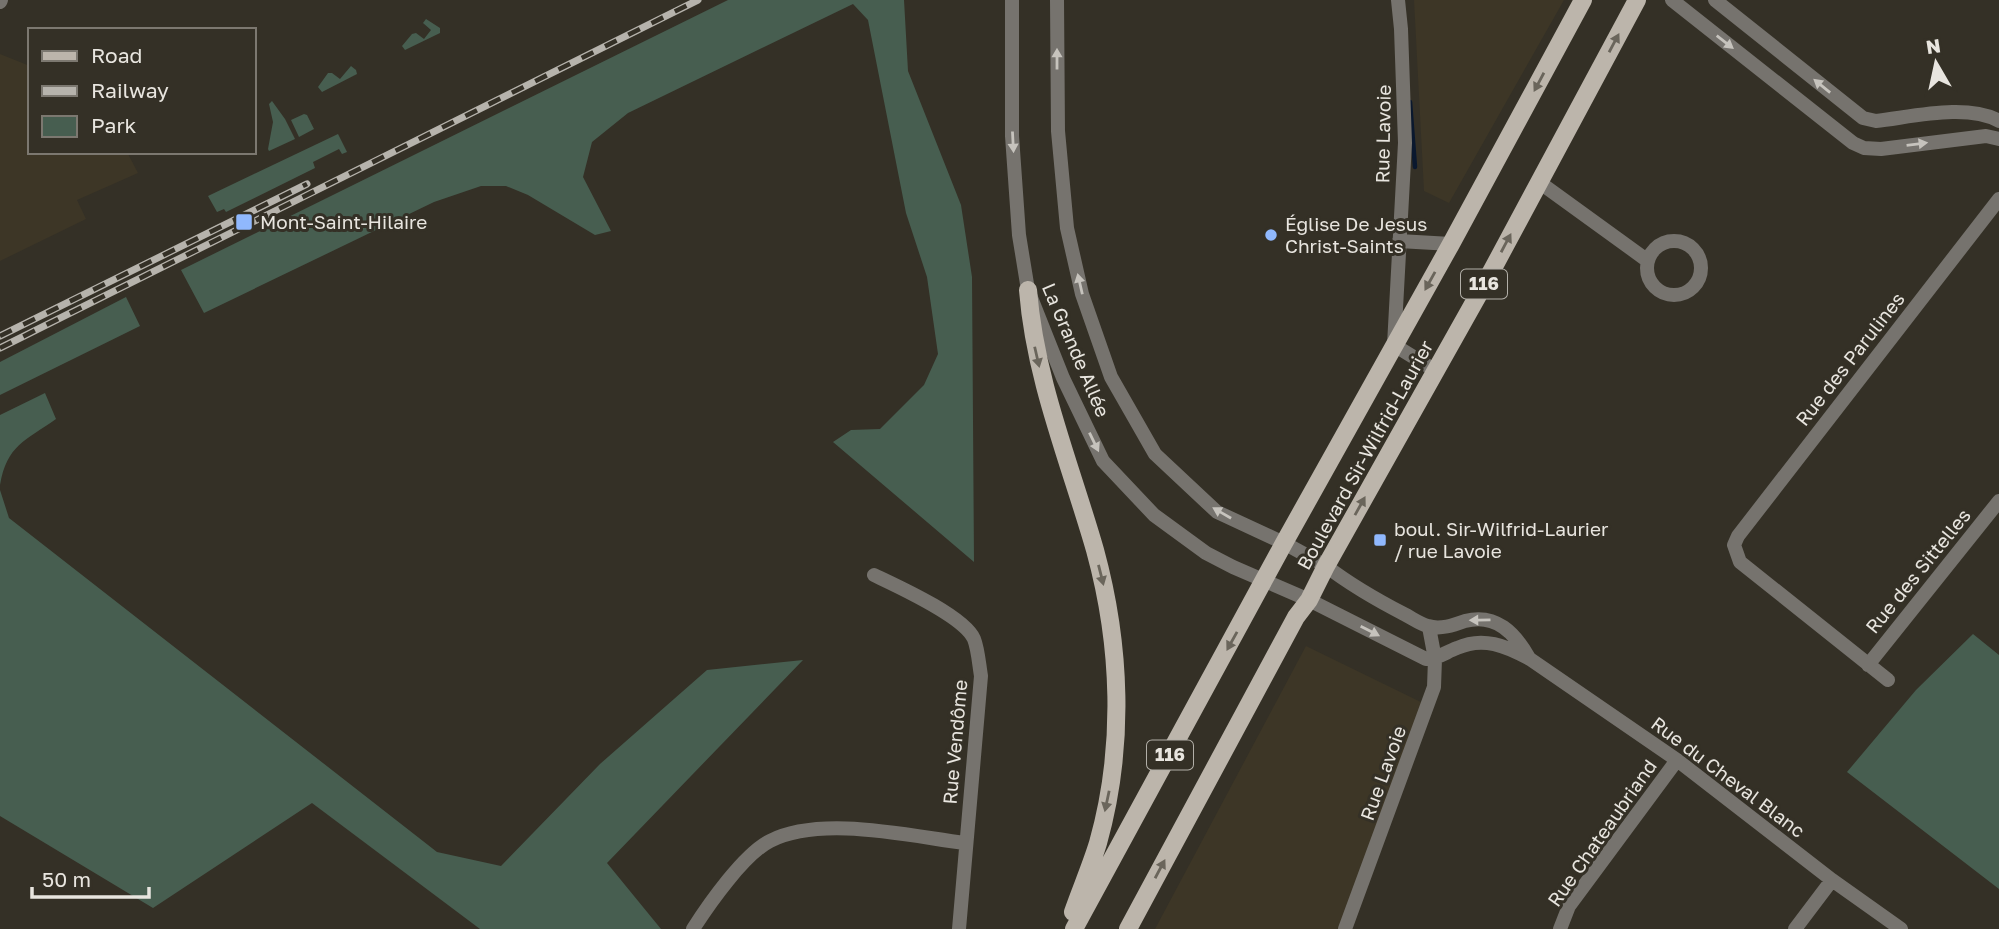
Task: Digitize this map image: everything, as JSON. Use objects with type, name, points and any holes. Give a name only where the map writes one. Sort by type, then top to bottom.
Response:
[{"type":"main road","name":"Boulevard Sir-Wilfrid-Laurier","points":[[1074,929],[1583,0]]},
{"type":"main road","name":"Boulevard Sir-Wilfrid-Laurier","points":[[1128,929],[1296,617],[1309,600],[1436,371],[1637,0]]},
{"type":"main road","points":[[1028,290],[1030,325],[1048,400],[1110,608],[1116,660],[1116,720],[1110,787],[1098,842],[1066,929]]},
{"type":"street","name":"La Grande Allée","points":[[1012,0],[1013,136],[1019,234],[1028,290],[1063,378],[1103,461],[1154,515],[1206,553],[1309,600]]},
{"type":"street","name":"La Grande Allée","points":[[1057,0],[1058,131],[1067,228],[1082,294],[1111,377],[1155,454],[1217,512],[1326,566]]},
{"type":"street","name":"Rue Lavoie","points":[[1394,345],[1405,143],[1398,0]]},
{"type":"street","points":[[1672,0],[1853,143],[1864,148],[1881,149],[1986,136],[1999,139]]},
{"type":"street","points":[[1715,0],[1863,118],[1875,121],[1966,111],[1984,114],[1999,121]]},
{"type":"street","points":[[1827,122],[1843,103]]},
{"type":"street","points":[[1539,182],[1648,261]]},
{"type":"street","name":"Rue des Parulines","points":[[1868,665],[1740,562],[1734,545],[1738,536],[1999,199]]},
{"type":"street","points":[[1399,241],[1451,244]]},
{"type":"street","points":[[1394,345],[1436,371]]},
{"type":"street","name":"Rue des Sittelles","points":[[1868,665],[1999,501]]},
{"type":"street","points":[[1326,566],[1359,591],[1429,627]]},
{"type":"street","name":"Rue Vendôme","points":[[874,575],[926,601],[956,621],[973,637],[981,676],[959,929]]},
{"type":"street","points":[[1309,600],[1416,655],[1436,659]]},
{"type":"street","name":"Rue du Cheval Blanc","points":[[1429,627],[1453,626],[1489,619],[1510,631],[1520,641],[1530,659]]},
{"type":"street","name":"Rue Lavoie","points":[[1345,929],[1429,705],[1434,687],[1436,659],[1429,627]]},
{"type":"street","name":"Rue du Cheval Blanc","points":[[1436,659],[1461,646],[1476,642],[1508,647],[1530,659],[1677,760],[1832,880],[1901,929]]},
{"type":"street","points":[[1868,665],[1888,680]]},
{"type":"street","name":"Rue Chateaubriand","points":[[1560,929],[1569,906],[1677,760]]},
{"type":"street","points":[[694,929],[727,883],[750,857],[769,841],[798,831],[829,828],[965,844]]},
{"type":"street","points":[[1795,929],[1832,880]]},
{"type":"shaded area","points":[[1414,0],[1564,0],[1449,203],[1424,191]]},
{"type":"shaded area","points":[[0,54],[28,65],[28,154],[128,154],[138,173],[77,200],[86,219],[0,261]]},
{"type":"shaded area","points":[[1306,646],[1429,706],[1345,929],[1155,929]]},
{"type":"green space","points":[[728,0],[904,0],[908,71],[961,205],[972,277],[974,562],[833,442],[851,430],[880,429],[924,385],[938,354],[927,277],[906,213],[868,20],[853,4],[628,113],[592,142],[583,177],[611,231],[595,235],[528,195],[506,186],[481,186],[434,202],[204,313],[181,270]]},
{"type":"green space","points":[[426,19],[440,28],[440,33],[405,50],[402,46],[412,34],[416,33],[424,39],[431,30],[423,23]]},
{"type":"green space","points":[[351,66],[357,74],[322,92],[318,87],[328,73],[340,79]]},
{"type":"green space","points":[[272,101],[295,139],[269,151],[273,122],[269,104]]},
{"type":"green space","points":[[304,114],[314,129],[299,137],[291,120]]},
{"type":"green space","points":[[338,134],[347,152],[342,154],[339,149],[313,162],[315,168],[226,212],[224,209],[217,212],[208,196]]},
{"type":"green space","points":[[126,297],[140,326],[0,395],[0,362]]},
{"type":"green space","points":[[45,393],[56,419],[13,452],[7,461],[0,485],[0,415]]},
{"type":"green space","points":[[0,490],[9,518],[437,852],[501,866],[600,764],[707,670],[803,660],[607,863],[661,929],[480,929],[312,803],[153,908],[0,816]]},
{"type":"green space","points":[[1973,634],[1999,655],[1999,889],[1847,772],[1916,690]]},
{"type":"waterway","points":[[1410,102],[1415,167]]},
{"type":"railway","points":[[0,348],[698,0]]},
{"type":"railway","points":[[0,336],[307,184]]},
{"type":"place","name":"Mont-Saint-Hilaire","points":[[244,222]]},
{"type":"place","name":"Église De Jesus Christ-Saints","points":[[1271,235]]},
{"type":"place","name":"boul. Sir-Wilfrid-Laurier / rue Lavoie","points":[[1380,540]]}]
